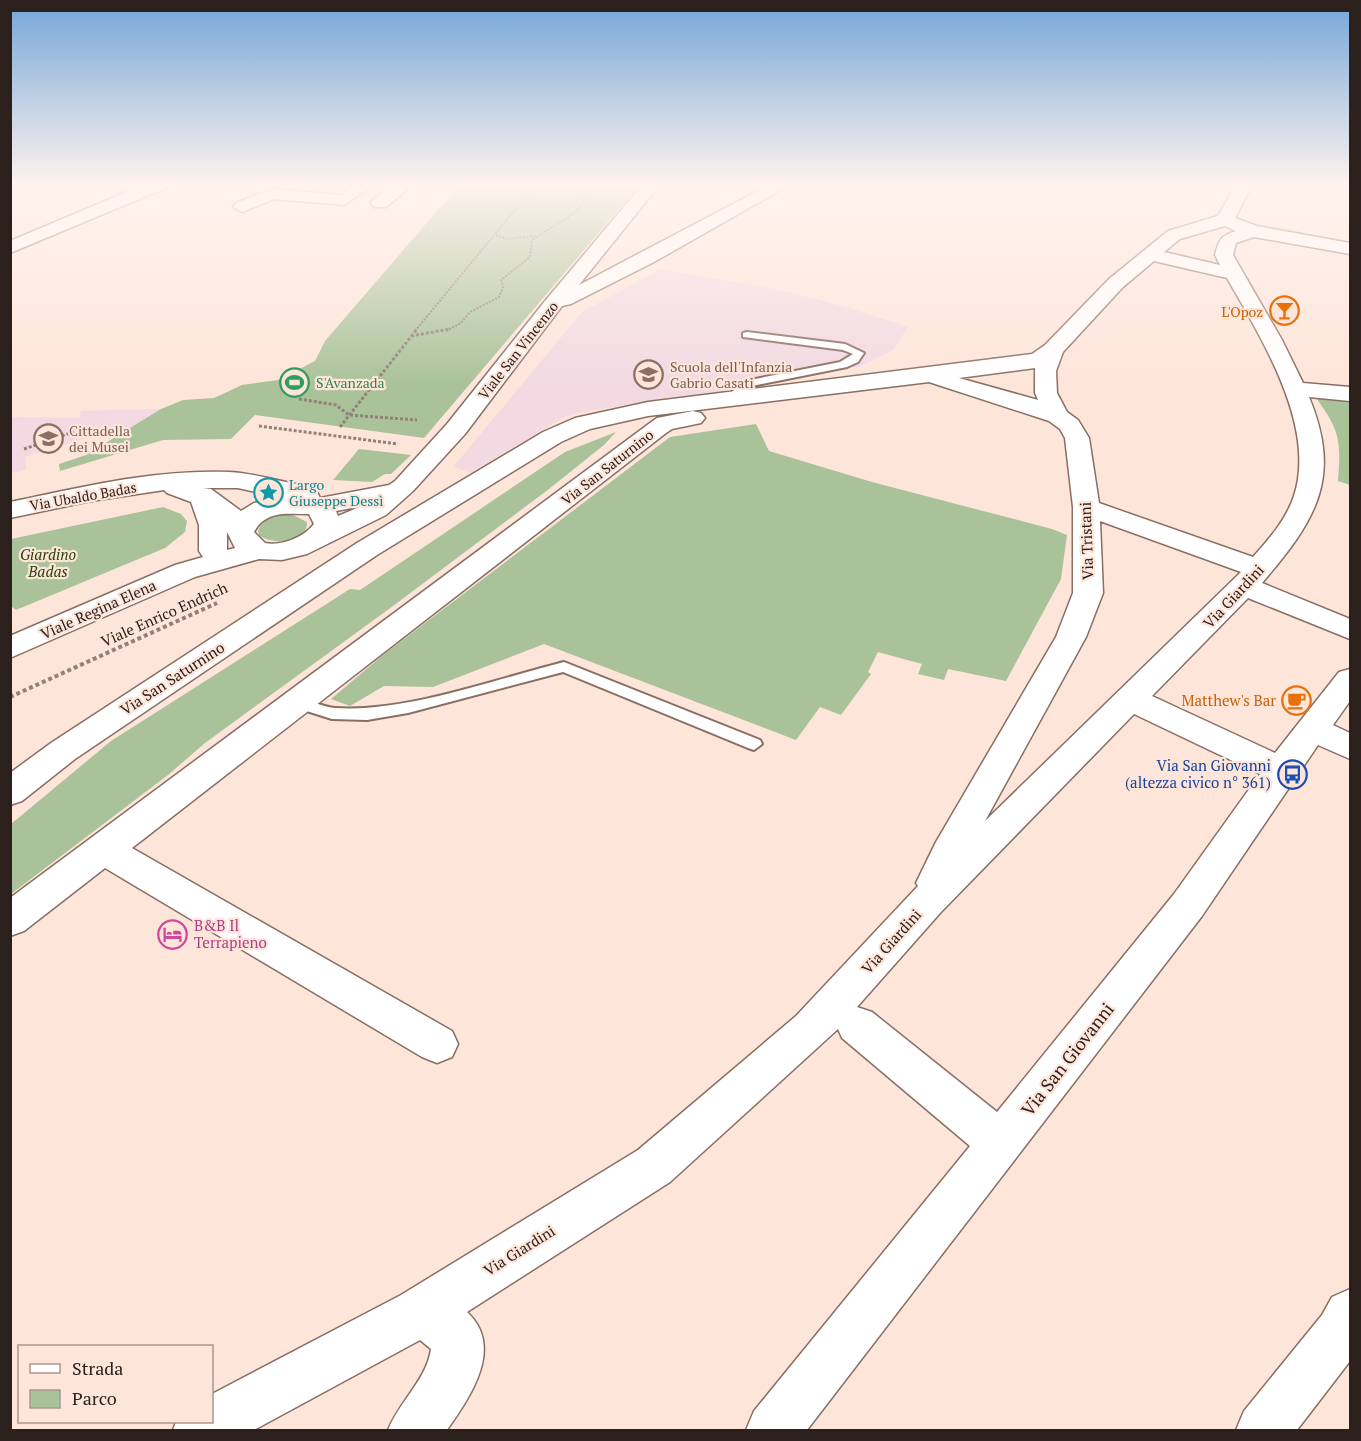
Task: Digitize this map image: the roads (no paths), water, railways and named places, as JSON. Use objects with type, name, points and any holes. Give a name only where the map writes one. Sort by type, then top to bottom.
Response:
[{"type":"street","name":"Viale San Vincenzo","points":[[319,537],[377,508],[404,486],[456,429],[597,250]]},
{"type":"street","points":[[552,305],[660,250]]},
{"type":"street","name":"Via Tristani","points":[[927,902],[949,852],[1071,637],[1088,593],[1086,507],[1077,438],[1070,425],[1057,416],[1046,393],[1046,371],[1053,350],[1116,283],[1158,250]]},
{"type":"street","points":[[1216,250],[1230,258]]},
{"type":"street","points":[[1230,258],[1232,250]]},
{"type":"street","points":[[595,253],[633,265]]},
{"type":"street","points":[[1147,259],[1230,258]]},
{"type":"street","name":"Via Giardini","points":[[200,1431],[419,1313],[654,1166],[812,1029],[927,902],[1132,700],[1251,578],[1285,536],[1307,496],[1314,464],[1308,429],[1296,389],[1230,258]]},
{"type":"street","name":"Via San Saturnino","points":[[10,792],[63,751],[367,549],[552,437],[583,423],[648,409],[926,378],[952,372],[1024,364],[1040,359],[1053,350]]},
{"type":"street","name":"Via San Saturnino","points":[[926,378],[976,389],[1057,416]]},
{"type":"street","name":"Via San Saturnino","points":[[10,920],[300,703],[665,423],[976,389]]},
{"type":"street","points":[[1296,389],[1350,394]]},
{"type":"street","name":"Via Ubaldo Badas","points":[[10,510],[89,493],[179,480],[232,480],[343,501]]},
{"type":"street","points":[[155,484],[202,495],[231,513],[242,527],[242,539],[258,550],[287,551],[319,537],[328,525],[328,518],[323,511],[290,491]]},
{"type":"street","points":[[242,527],[251,517],[274,506],[288,504],[313,506],[404,486]]},
{"type":"street","points":[[202,495],[213,525],[213,551]]},
{"type":"street","points":[[1086,507],[1251,578],[1350,630]]},
{"type":"street","name":"Viale Regina Elena","points":[[185,571],[242,527]]},
{"type":"street","points":[[319,537],[367,549]]},
{"type":"street","name":"Viale Regina Elena","points":[[10,648],[185,571],[258,550]]},
{"type":"street","name":"Via San Giovanni","points":[[772,1431],[1188,905],[1281,770],[1350,679]]},
{"type":"street","points":[[1132,700],[1281,770]]},
{"type":"street","points":[[1312,729],[1350,747]]},
{"type":"street","points":[[105,850],[437,1044]]},
{"type":"street","points":[[857,1025],[1001,1143]]},
{"type":"street","points":[[415,1431],[454,1374],[458,1340],[441,1323],[419,1313]]},
{"type":"street","points":[[1263,1431],[1340,1333],[1350,1315]]},
{"type":"lane","points":[[729,400],[740,388],[749,383],[843,365],[854,360],[858,353],[845,347],[747,335]]},
{"type":"lane","points":[[300,703],[332,712],[367,714],[408,708],[543,670],[564,667],[754,744]]},
{"type":"place","name":"L'Opoz","points":[[1284,311]]},
{"type":"place","name":"Scuola dell'Infanzia Gabrio Casati","points":[[649,374]]},
{"type":"place","name":"S'Avanzada","points":[[295,382]]},
{"type":"place","name":"Cittadella dei Musei","points":[[48,438]]},
{"type":"place","name":"Largo Giuseppe Dessì","points":[[268,492]]},
{"type":"place","name":"Matthew's Bar","points":[[1297,700]]},
{"type":"place","name":"Via San Giovanni (altezza civico n° 361)","points":[[1292,774]]},
{"type":"place","name":"B&B Il Terrapieno","points":[[173,934]]},
{"type":"park label","name":"Giardino Badas","points":[[48,562]]}]
